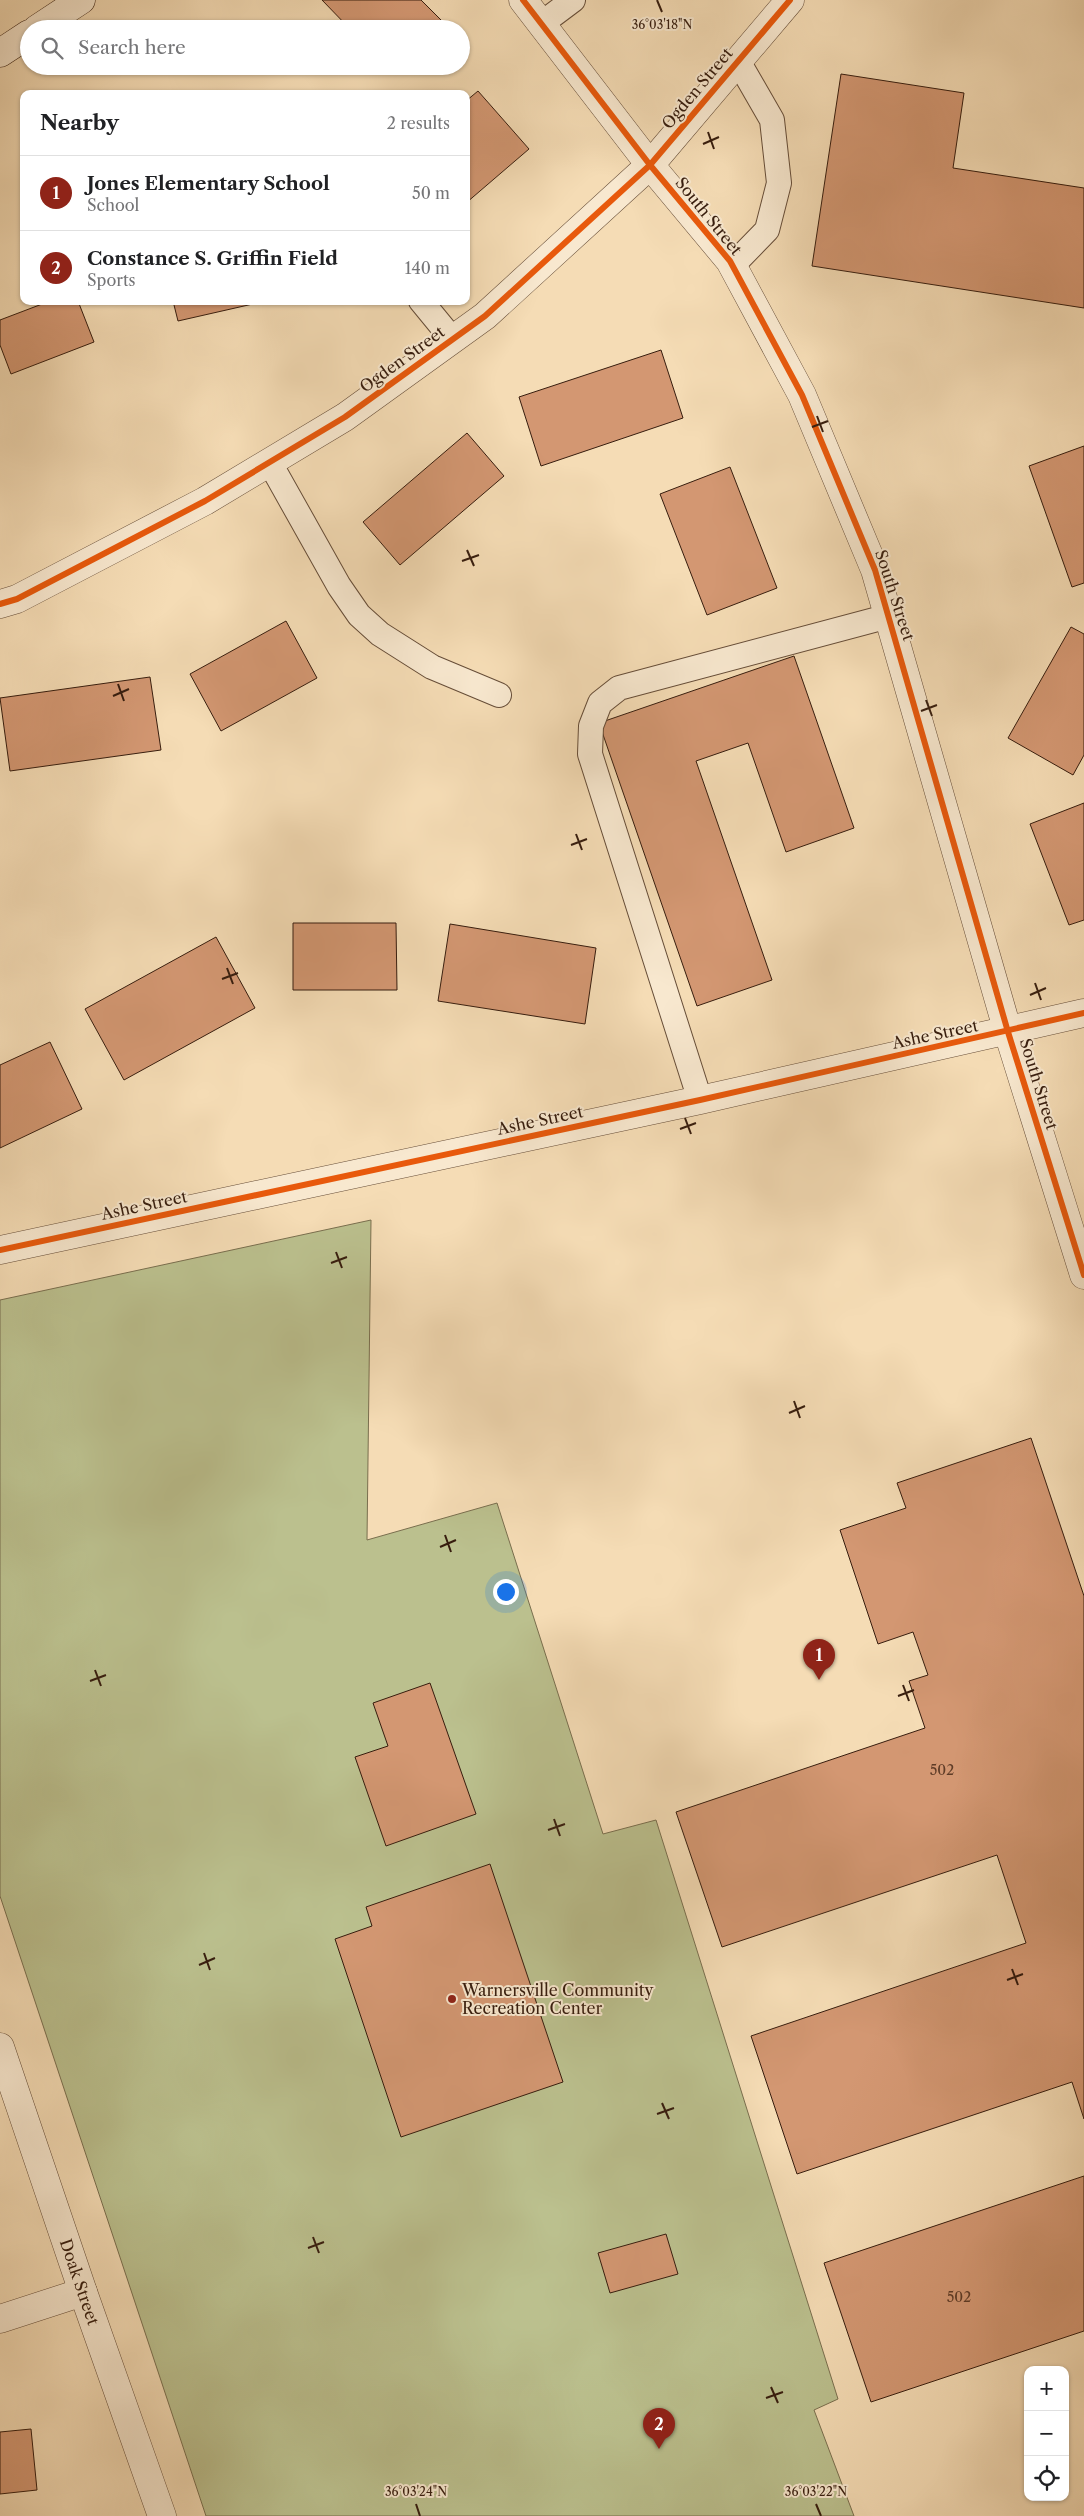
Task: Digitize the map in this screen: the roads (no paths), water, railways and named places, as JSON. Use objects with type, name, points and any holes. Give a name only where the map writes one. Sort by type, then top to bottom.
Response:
[{"type":"street","points":[[51,20],[81,0]]},
{"type":"street","name":"South Street","points":[[523,0],[650,165],[732,266],[802,395],[875,570],[1008,1032],[1084,1275]]},
{"type":"street","name":"Ogden Street","points":[[0,604],[17,599],[206,501],[345,417],[485,316],[650,165],[790,0]]},
{"type":"street","points":[[0,53],[20,40]]},
{"type":"street","name":"Ashe Street","points":[[0,1250],[700,1100],[1084,1014]]},
{"type":"street","name":"Doak Street","points":[[0,2047],[83,2292],[162,2516]]},
{"type":"street","points":[[0,2320],[83,2292]]},
{"type":"lane","points":[[541,24],[573,0]]},
{"type":"lane","points":[[732,266],[767,230],[779,183],[772,120],[738,61]]},
{"type":"lane","points":[[425,305],[452,340]]},
{"type":"lane","points":[[270,462],[339,586],[359,615],[380,634],[432,667],[499,695]]},
{"type":"lane","points":[[700,1100],[590,754],[591,726],[600,703],[619,688],[888,616]]},
{"type":"place","name":"Jones Elementary School","points":[[819,1680]]},
{"type":"place","name":"Warnersville Community Recreation Center","points":[[452,1999]]},
{"type":"place","name":"Constance S. Griffin Field","points":[[659,2449]]}]
